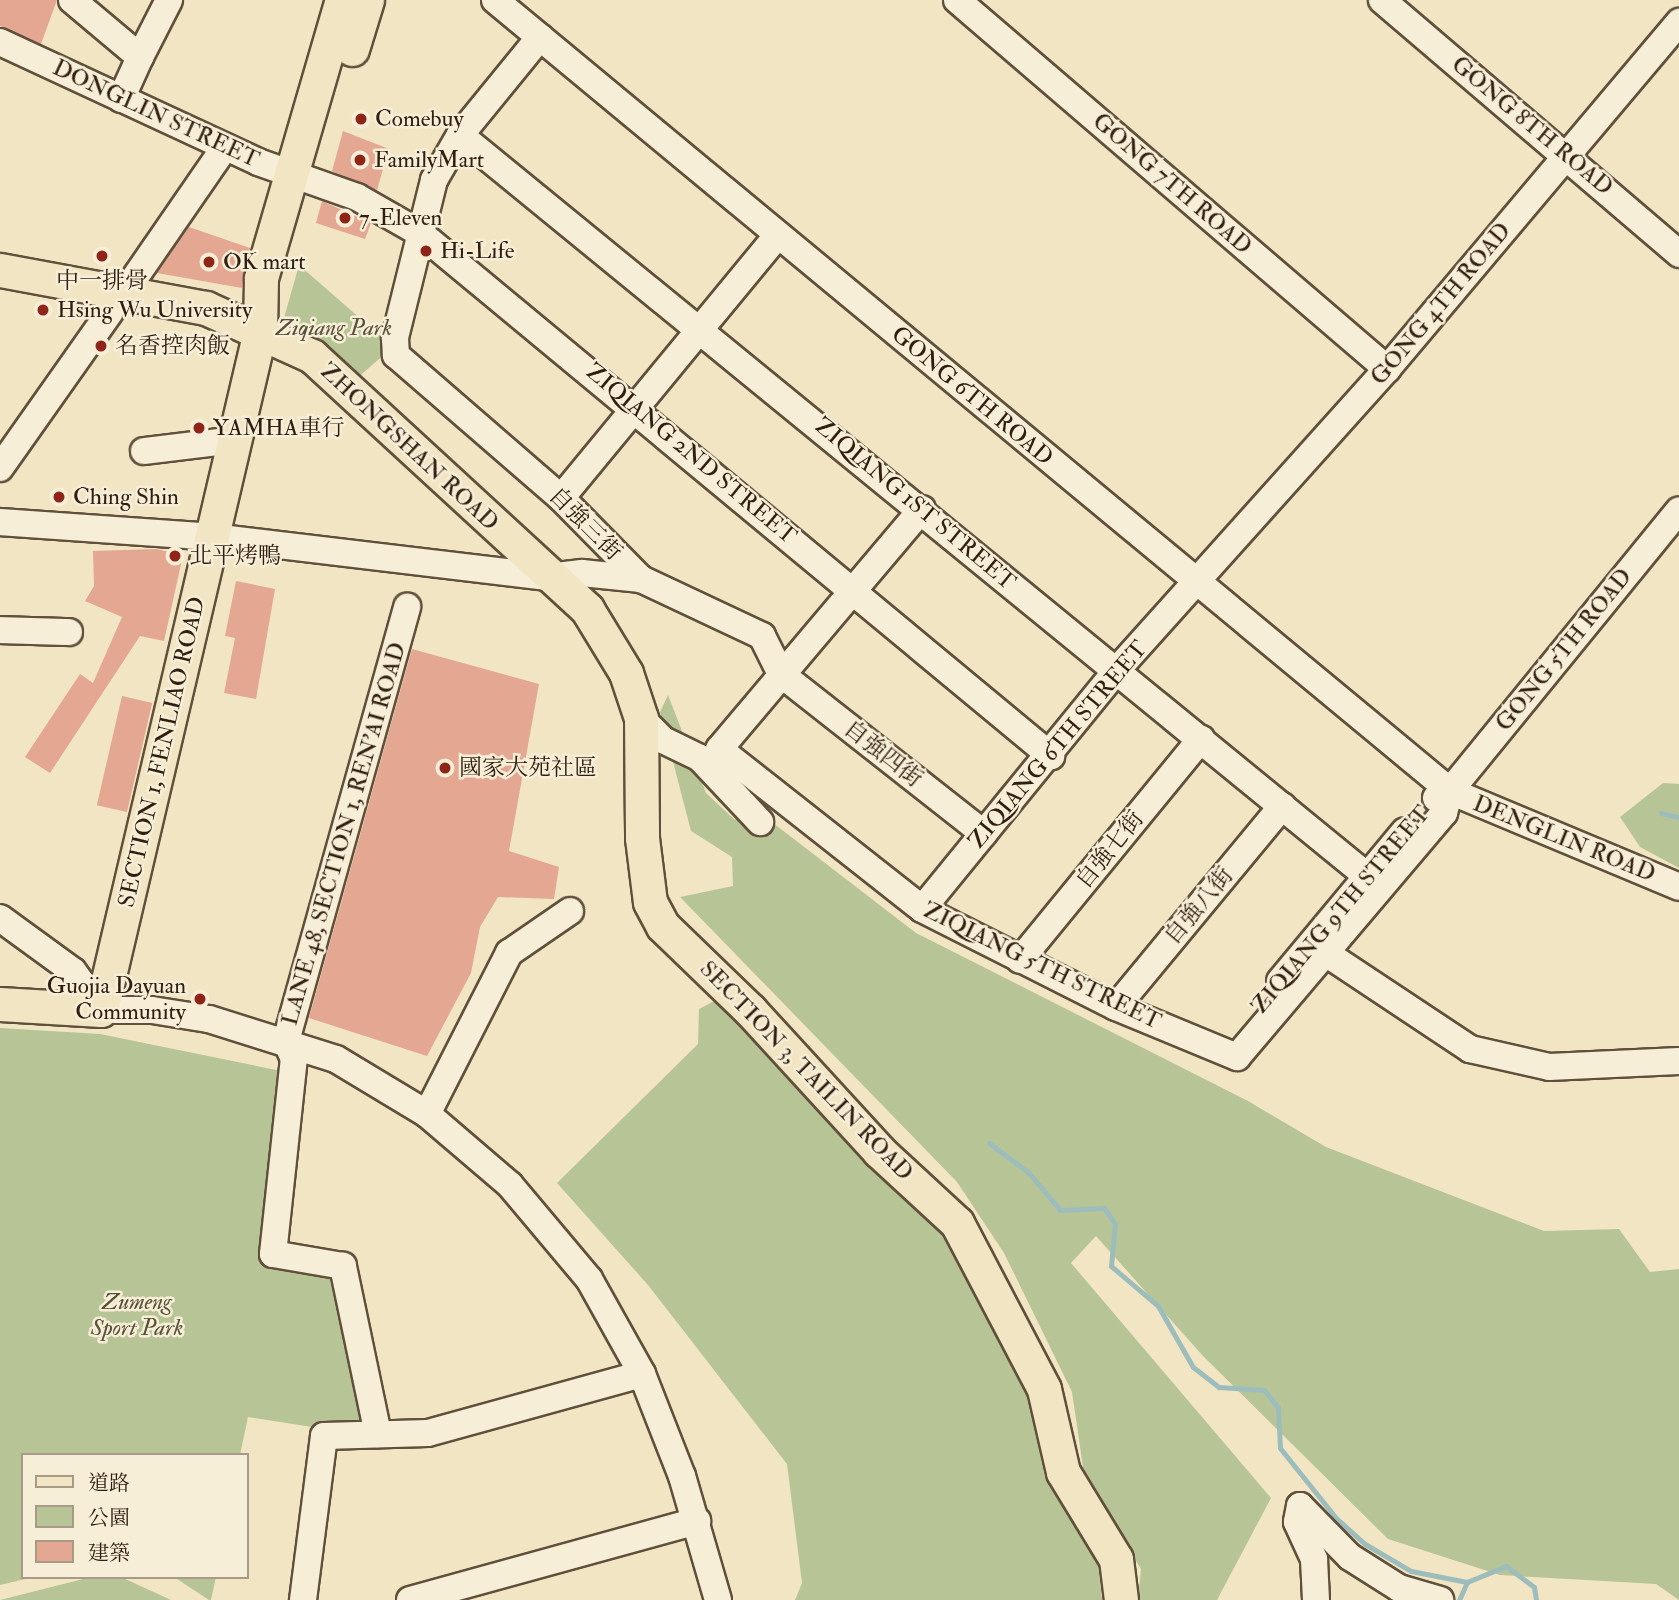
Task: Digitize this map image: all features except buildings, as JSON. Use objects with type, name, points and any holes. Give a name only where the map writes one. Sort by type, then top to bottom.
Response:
[{"type":"main road","name":"SECTION 1, FENLIAO ROAD","points":[[101,1010],[260,331],[280,288],[342,0]]},
{"type":"main road","name":"SECTION 1, FENLIAO ROAD","points":[[303,177],[367,0]]},
{"type":"main road","name":"ZHONGSHAN ROAD","points":[[0,270],[118,302],[207,330],[260,331],[312,356],[548,577]]},
{"type":"main road","name":"ZHONGSHAN ROAD","points":[[0,290],[118,302]]},
{"type":"main road","name":"SECTION 3, TAILIN ROAD","points":[[548,577],[587,609],[626,673],[641,718],[642,838],[650,902],[663,926],[751,1010],[880,1151],[957,1223],[1044,1389],[1063,1472],[1116,1559],[1121,1600]]},
{"type":"main road","points":[[0,1004],[101,1010]]},
{"type":"street","points":[[72,0],[140,57]]},
{"type":"street","points":[[121,99],[169,0]]},
{"type":"street","name":"GONG 6TH ROAD","points":[[495,0],[1450,791]]},
{"type":"street","name":"GONG 7TH ROAD","points":[[957,0],[1387,369]]},
{"type":"street","name":"GONG 8TH ROAD","points":[[1382,0],[1568,154],[1679,254]]},
{"type":"street","name":"GONG 4TH ROAD","points":[[1198,583],[1387,369],[1679,22]]},
{"type":"street","points":[[421,233],[434,180],[460,135],[540,37]]},
{"type":"street","name":"DONGLIN STREET","points":[[0,42],[225,147],[303,177]]},
{"type":"street","name":"ZIQIANG 1ST STREET","points":[[460,135],[701,328],[1367,876]]},
{"type":"street","points":[[0,468],[225,147]]},
{"type":"street","name":"ZIQIANG 2ND STREET","points":[[303,177],[357,197],[421,233],[636,407],[1051,756]]},
{"type":"street","name":"自強三街","points":[[421,233],[395,338],[396,355],[561,498],[641,579],[762,636],[780,674]]},
{"type":"street","points":[[561,498],[778,235]]},
{"type":"street","points":[[144,450],[235,440]]},
{"type":"street","name":"ZIQIANG 5TH STREET","points":[[922,509],[719,749],[922,909],[1116,1007],[1223,1051]]},
{"type":"street","name":"GONG 5TH ROAD","points":[[1450,791],[1679,510]]},
{"type":"street","points":[[0,522],[212,537],[548,577],[582,573],[641,579]]},
{"type":"street","name":"ZIQIANG 6TH STREET","points":[[922,909],[1051,756],[1116,671],[1198,583]]},
{"type":"street","name":"LANE 48, SECTION 1, REN'AI ROAD","points":[[378,1434],[343,1266],[273,1254],[290,1050],[407,607]]},
{"type":"street","points":[[0,629],[69,632]]},
{"type":"street","name":"自強四街","points":[[780,674],[985,834]]},
{"type":"street","points":[[641,718],[663,740],[700,758],[760,822]]},
{"type":"street","name":"自強七街","points":[[1020,960],[1200,739]]},
{"type":"street","name":"ZIQIANG 9TH STREET","points":[[1319,948],[1367,876],[1430,802],[1450,791]]},
{"type":"street","name":"ZIQIANG 9TH STREET","points":[[1223,1051],[1444,813],[1450,791]]},
{"type":"street","name":"DENGLIN ROAD","points":[[1450,791],[1679,887]]},
{"type":"street","name":"自強八街","points":[[1116,1007],[1282,806]]},
{"type":"street","points":[[427,1114],[509,953],[570,911]]},
{"type":"street","points":[[0,918],[73,971],[101,1010],[197,1017],[290,1050],[336,1059],[427,1114],[510,1185],[555,1233],[595,1289],[635,1376],[718,1600]]},
{"type":"street","points":[[1319,948],[1470,1049],[1549,1067],[1679,1061]]},
{"type":"street","points":[[290,1050],[398,1112],[494,1190],[565,1270],[635,1376]]},
{"type":"street","points":[[303,1600],[324,1436],[428,1433],[481,1421],[635,1376]]},
{"type":"street","points":[[1316,1600],[1314,1559],[1297,1522],[1300,1506],[1350,1557],[1399,1588],[1440,1600]]},
{"type":"street","points":[[410,1600],[690,1523]]},
{"type":"street","points":[[690,1523],[703,1600]]},
{"type":"green space","name":"Ziqiang Park","points":[[299,265],[393,347],[356,379],[284,318]]},
{"type":"green space","points":[[668,695],[706,793],[735,820],[743,800],[916,933],[1248,1101],[1326,1147],[1544,1231],[1619,1229],[1650,1272],[1679,1269],[1679,1600],[1656,1584],[1500,1575],[1388,1539],[1203,1356],[1096,1236],[1071,1263],[1271,1498],[1217,1600],[1138,1600],[1141,1569],[1084,1474],[1072,1392],[1004,1253],[957,1182],[680,897],[733,886],[732,857],[691,831],[660,712]]},
{"type":"green space","points":[[1663,783],[1679,784],[1679,868],[1640,847],[1620,817]]},
{"type":"green space","points":[[726,995],[949,1224],[1023,1369],[1045,1478],[1098,1558],[1102,1600],[795,1600],[802,1583],[787,1464],[648,1285],[557,1183],[698,1044],[699,1009]]},
{"type":"green space","name":"Zumeng Sport Park","points":[[0,1028],[100,1034],[286,1072],[264,1264],[333,1279],[361,1423],[319,1428],[248,1417],[240,1453],[21,1453],[21,1579],[26,1579],[0,1585]]},
{"type":"green space","points":[[83,1579],[125,1579],[171,1600],[0,1600]]},
{"type":"green space","points":[[177,1579],[216,1579],[209,1600]]},
{"type":"waterway","points":[[1661,813],[1679,817]]},
{"type":"waterway","points":[[989,1143],[1029,1173],[1060,1210],[1104,1208],[1115,1224],[1111,1266],[1158,1306],[1193,1367],[1219,1387],[1264,1390],[1278,1407],[1280,1448],[1336,1518],[1365,1544],[1411,1571],[1467,1582]]},
{"type":"waterway","points":[[1459,1600],[1467,1582],[1506,1566],[1534,1587],[1536,1600]]},
{"type":"place","name":"Comebuy","points":[[361,119]]},
{"type":"place","name":"FamilyMart","points":[[360,160]]},
{"type":"place","name":"7-Eleven","points":[[345,218]]},
{"type":"place","name":"Hi-Life","points":[[426,251]]},
{"type":"place","name":"中一排骨","points":[[102,256]]},
{"type":"place","name":"OK mart","points":[[209,262]]},
{"type":"place","name":"Hsing Wu University","points":[[43,310]]},
{"type":"place","name":"名香控肉飯","points":[[101,346]]},
{"type":"place","name":"YAMHA車行","points":[[199,428]]},
{"type":"place","name":"Ching Shin","points":[[59,497]]},
{"type":"place","name":"北平烤鴨","points":[[175,556]]},
{"type":"place","name":"國家大苑社區","points":[[445,768]]},
{"type":"place","name":"Guojia Dayuan Community","points":[[200,999]]}]
